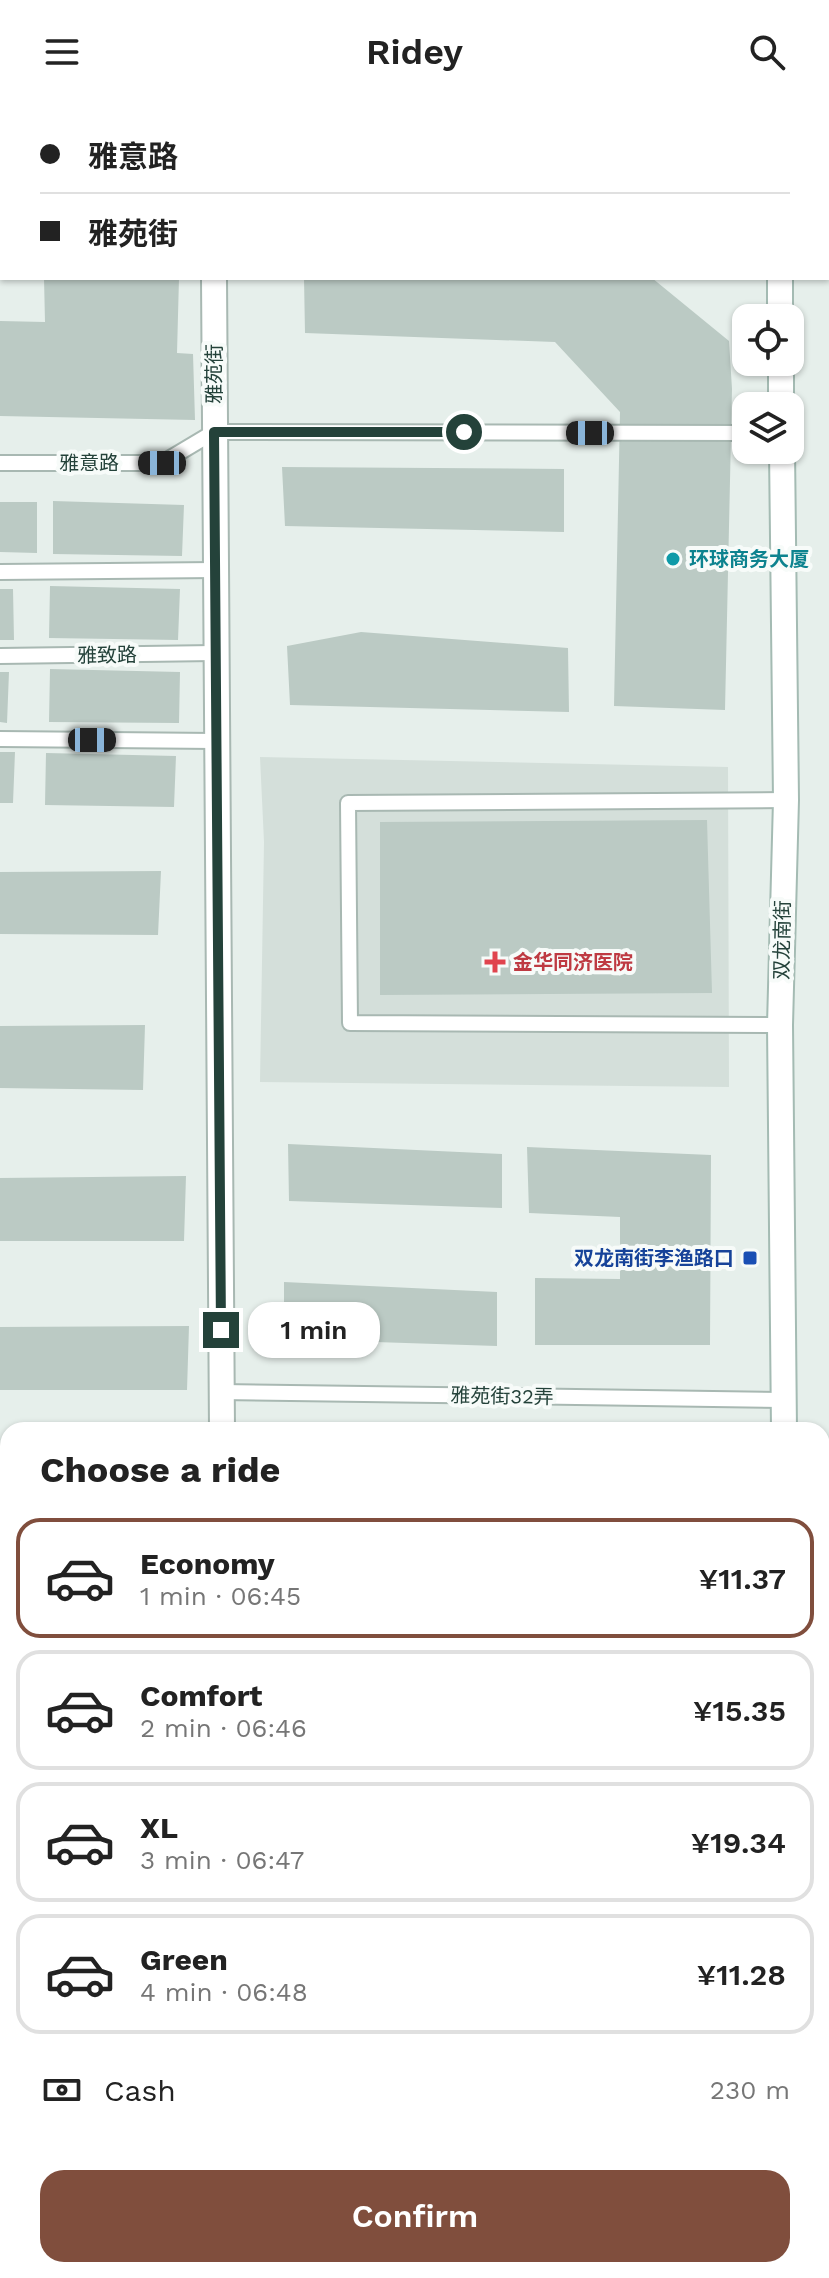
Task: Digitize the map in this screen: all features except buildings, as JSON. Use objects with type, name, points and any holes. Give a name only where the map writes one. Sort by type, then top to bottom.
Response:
[{"type":"street","name":"雅苑街","points":[[214,280],[214,653],[222,1422]]},
{"type":"street","points":[[780,280],[780,304]]},
{"type":"street","name":"双龙南街","points":[[782,464],[786,800],[780,1025],[784,1422]]},
{"type":"lane","points":[[214,432],[732,433]]},
{"type":"lane","name":"雅意路","points":[[0,463],[162,463],[214,432]]},
{"type":"lane","points":[[0,572],[216,570]]},
{"type":"lane","name":"雅致路","points":[[0,656],[214,653]]},
{"type":"lane","points":[[0,739],[215,741]]},
{"type":"lane","points":[[780,1025],[350,1023],[348,803],[786,800]]},
{"type":"lane","name":"雅苑街32弄","points":[[221,1392],[783,1400]]},
{"type":"shaded area","name":"金华同济医院","points":[[260,757],[728,767],[729,1087],[260,1082],[264,842]]},
{"type":"place","name":"环球商务大厦","points":[[673,559]]},
{"type":"place","name":"金华同济医院","points":[[495,962]]},
{"type":"place","name":"双龙南街李渔路口","points":[[750,1258]]},
{"type":"route","points":[[221,1330],[214,432],[464,432]]}]
